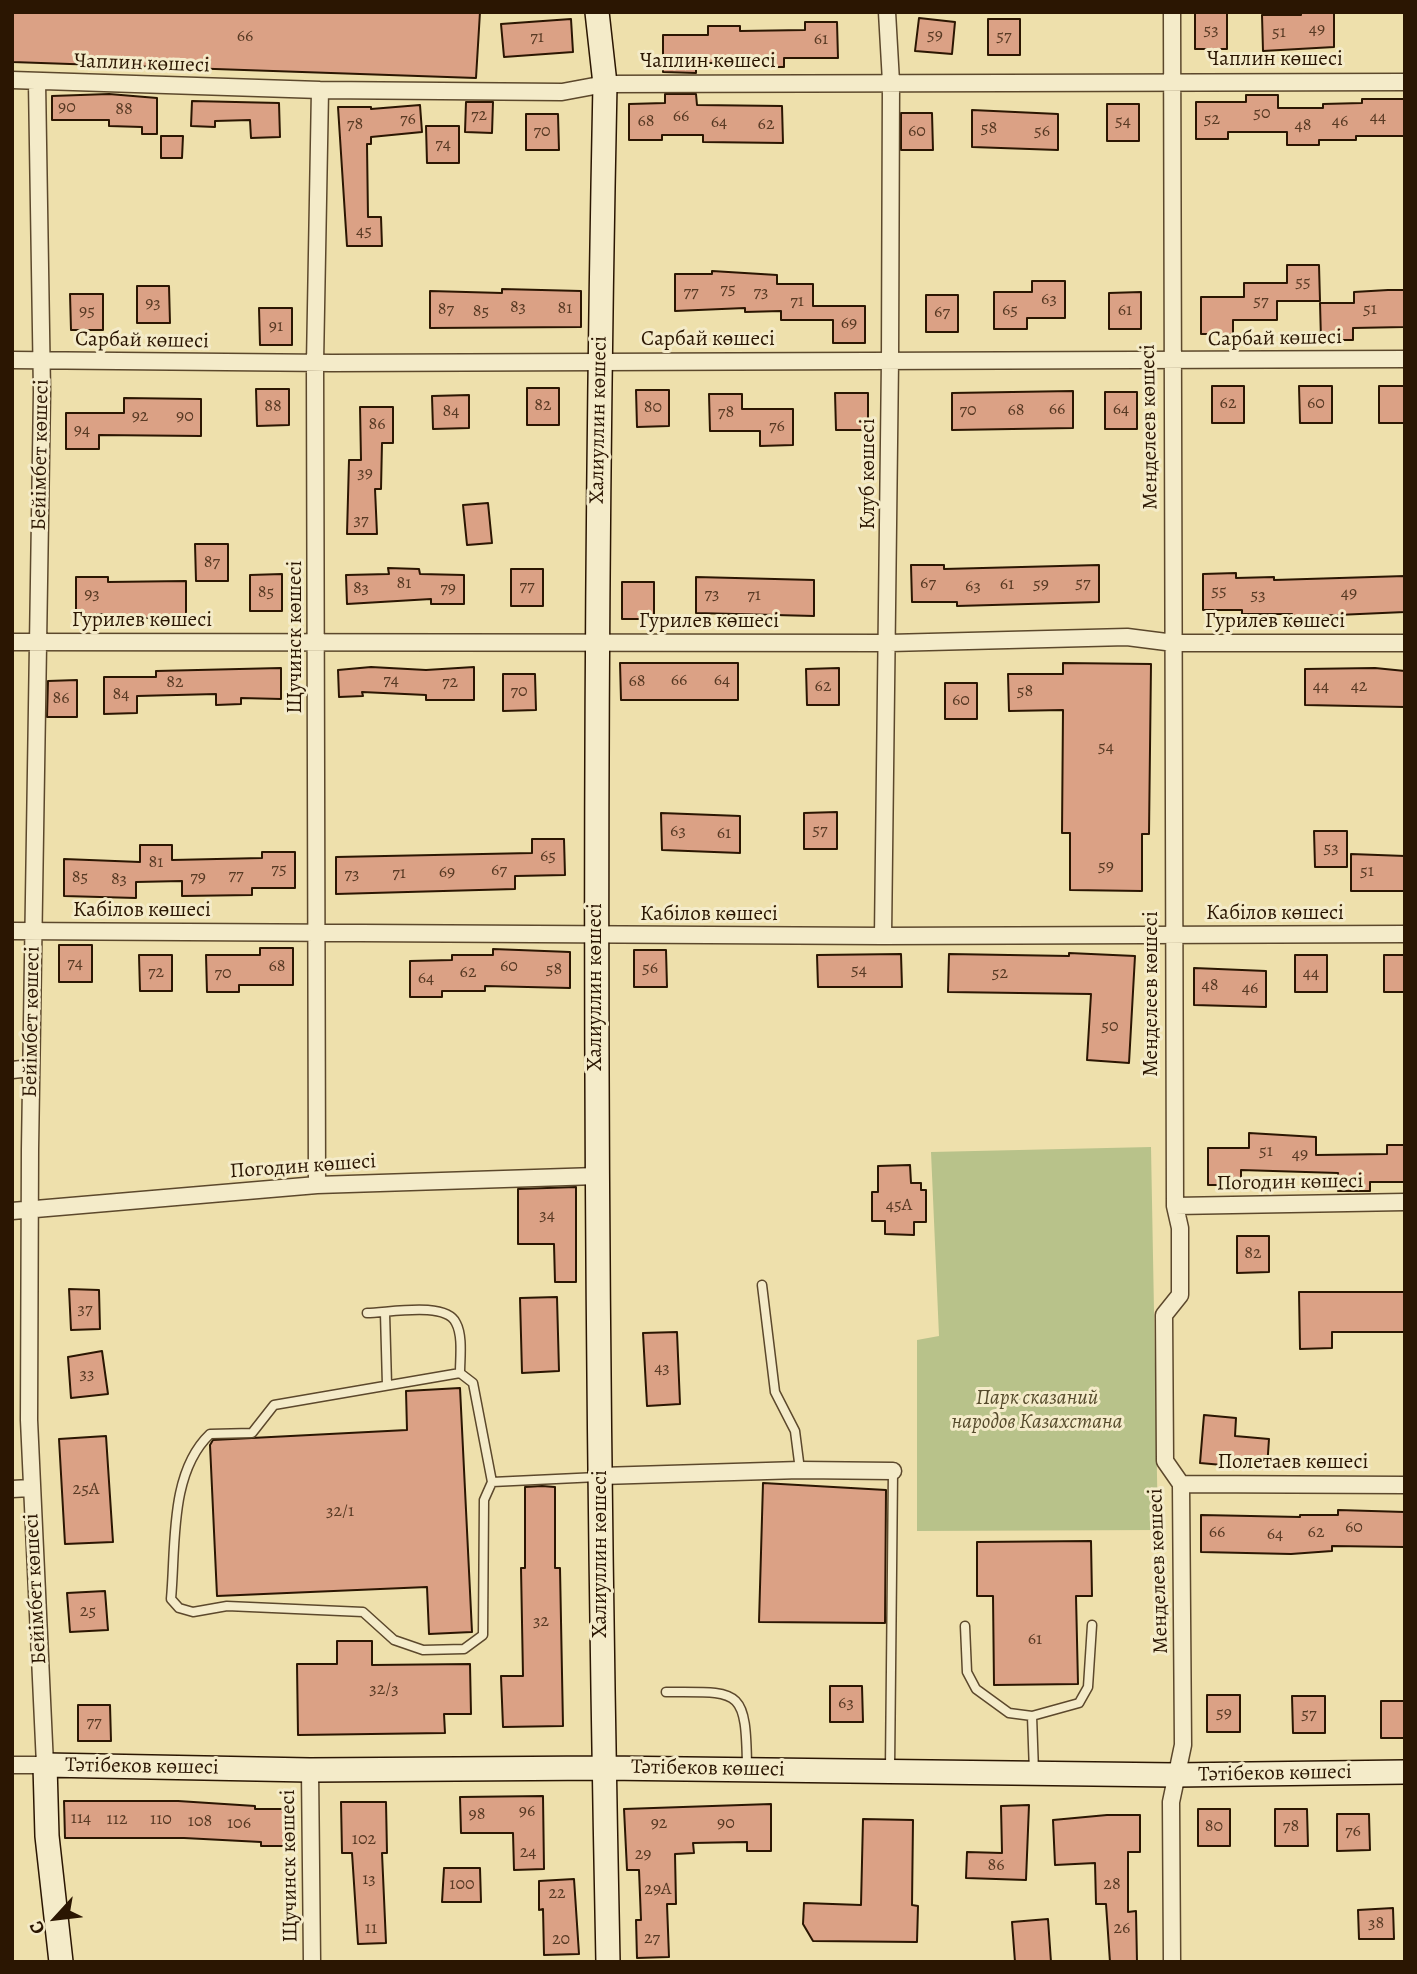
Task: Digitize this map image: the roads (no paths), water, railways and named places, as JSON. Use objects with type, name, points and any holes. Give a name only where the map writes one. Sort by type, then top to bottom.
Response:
[{"type":"main road","name":"Халиуллин көшесі","points":[[597,12],[605,84],[596,642],[596,935],[608,1962]]},
{"type":"main road","name":"Тәтібеков көшесі","points":[[45,1766],[310,1770],[604,1768],[1175,1775],[1405,1772]]},
{"type":"main road","name":"Бейімбет көшесі","points":[[45,1766],[47,1836],[61,1962]]},
{"type":"street","name":"Клуб көшесі","points":[[883,936],[889,643],[891,82],[887,12]]},
{"type":"street","name":"Менделеев көшесі","points":[[1172,12],[1172,936],[1175,1206],[1180,1228],[1180,1295],[1164,1315],[1165,1461],[1181,1484],[1182,1745],[1171,1802],[1172,1962]]},
{"type":"street","name":"Чаплин көшесі","points":[[12,80],[320,90],[562,92],[605,84],[1405,82]]},
{"type":"street","name":"Бейімбет көшесі","points":[[37,82],[42,361],[30,1210],[32,1488],[45,1766]]},
{"type":"street","name":"Щучинск көшесі","points":[[317,1185],[315,363],[320,90]]},
{"type":"street","name":"Сарбай көшесі","points":[[12,360],[315,363],[1405,359]]},
{"type":"street","name":"Гурилев көшесі","points":[[12,642],[889,643],[1128,636],[1174,643],[1405,643]]},
{"type":"street","name":"Кабілов көшесі","points":[[12,931],[883,936],[1405,934]]},
{"type":"street","points":[[12,1069],[31,1068]]},
{"type":"street","name":"Погодин көшесі","points":[[12,1211],[317,1185],[597,1176]]},
{"type":"street","name":"Погодин көшесі","points":[[1175,1206],[1405,1202]]},
{"type":"street","points":[[601,1476],[800,1470],[893,1471]]},
{"type":"street","name":"Полетаев көшесі","points":[[1181,1484],[1405,1485]]},
{"type":"street","points":[[12,1489],[32,1488]]},
{"type":"street","name":"Тәтібеков көшесі","points":[[12,1765],[45,1766]]},
{"type":"street","name":"Щучинск көшесі","points":[[310,1770],[312,1962]]},
{"type":"lane","points":[[762,1284],[775,1392],[795,1432],[800,1470]]},
{"type":"lane","points":[[367,1313],[437,1310],[452,1317],[458,1326],[460,1373]]},
{"type":"lane","points":[[385,1313],[387,1385]]},
{"type":"lane","points":[[460,1373],[473,1382],[492,1482],[484,1500],[482,1635],[464,1649],[424,1650],[394,1640],[363,1612],[227,1605],[193,1612],[179,1608],[171,1599],[182,1477],[195,1448],[209,1434],[252,1433],[274,1405],[387,1385],[460,1373]]},
{"type":"lane","points":[[890,1771],[893,1471]]},
{"type":"lane","points":[[492,1482],[601,1476]]},
{"type":"lane","points":[[965,1626],[967,1672],[976,1689],[1009,1713],[1032,1716],[1079,1703],[1088,1687],[1092,1625]]},
{"type":"lane","points":[[666,1692],[723,1692],[738,1701],[744,1715],[747,1770]]},
{"type":"lane","points":[[1032,1716],[1034,1772]]},
{"type":"park label","name":"Парк сказаний народов Казахстана","points":[[1037,1411]]}]
